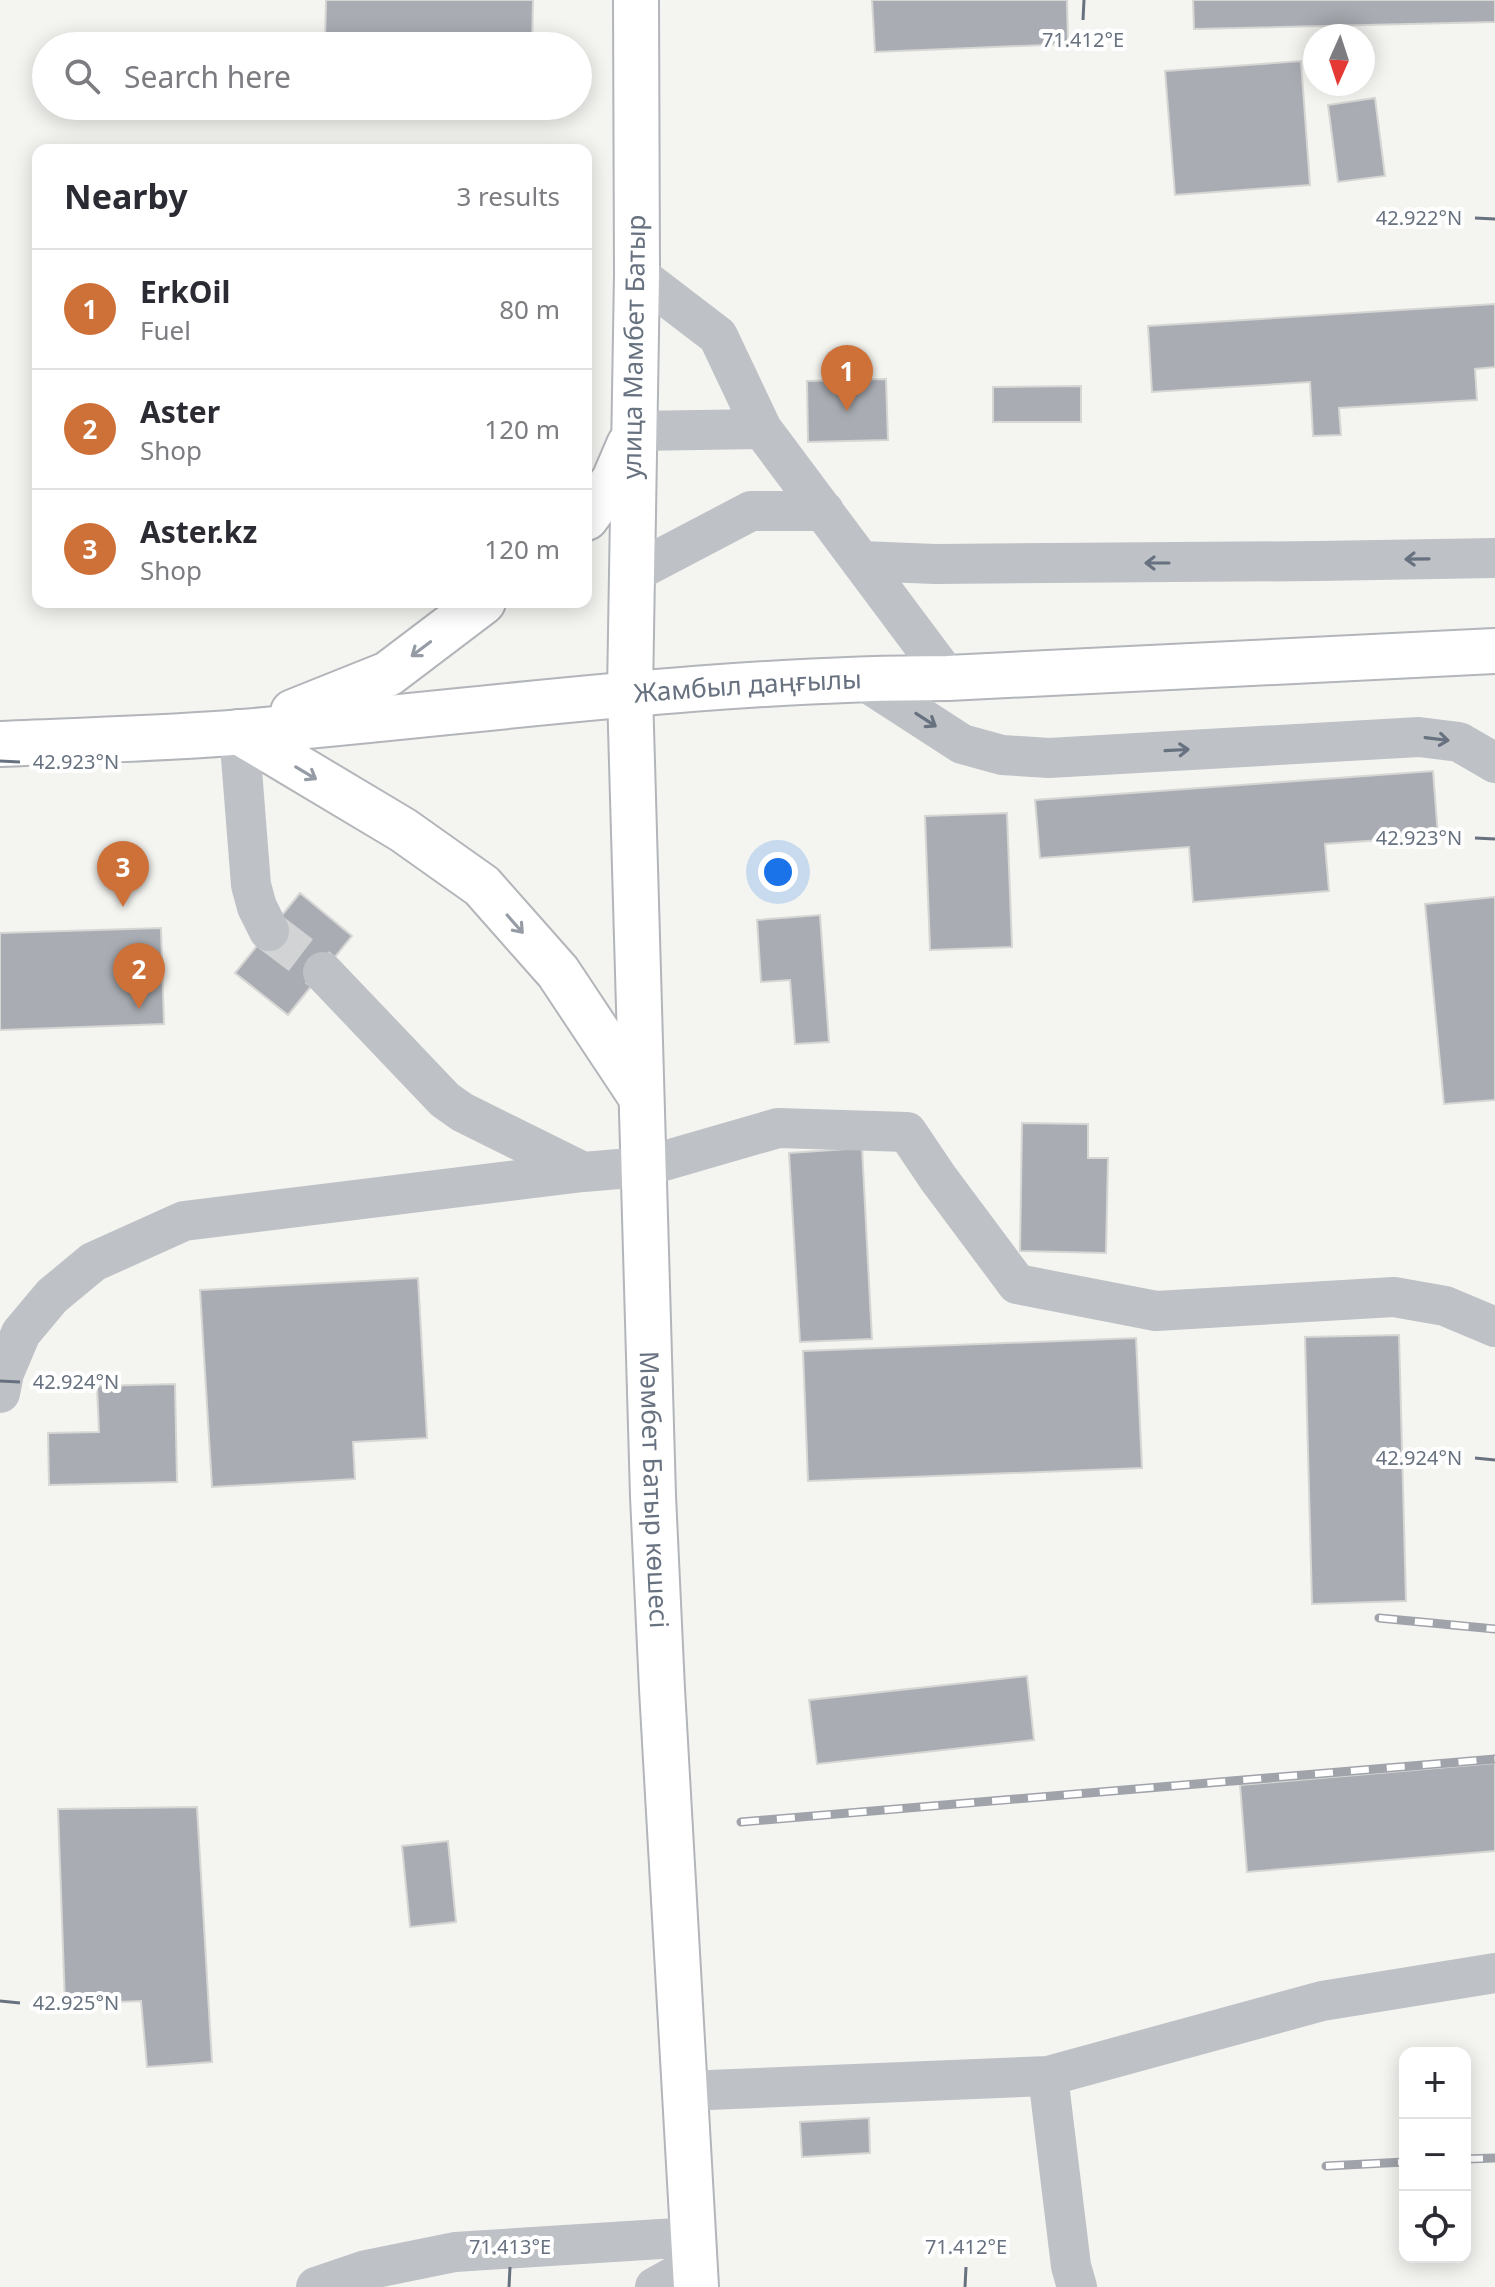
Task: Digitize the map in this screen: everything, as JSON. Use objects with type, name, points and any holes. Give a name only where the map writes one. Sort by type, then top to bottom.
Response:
[{"type":"main road","name":"улица Мамбет Батыр","points":[[630,693],[637,274],[636,0]]},
{"type":"main road","points":[[592,510],[614,480],[634,431]]},
{"type":"main road","points":[[239,732],[388,674],[475,608]]},
{"type":"main road","name":"Жамбыл даңғылы","points":[[0,744],[239,732],[630,693],[860,678],[948,678],[1495,651]]},
{"type":"main road","name":"Мәмбет Батыр көшесі","points":[[630,693],[660,1660],[694,2263]]},
{"type":"main road","points":[[239,732],[403,830],[482,886],[558,972],[641,1097]]},
{"type":"street","points":[[637,274],[718,336],[762,429],[948,678]]},
{"type":"street","points":[[634,431],[762,429]]},
{"type":"street","points":[[631,574],[751,511],[824,511]]},
{"type":"street","points":[[861,561],[951,564],[1495,558]]},
{"type":"street","points":[[860,678],[962,744],[1002,755],[1049,758],[1419,737],[1459,742],[1495,763]]},
{"type":"street","points":[[239,732],[251,885],[257,907],[269,931]]},
{"type":"street","points":[[323,972],[445,1100],[462,1112],[583,1172]]},
{"type":"street","points":[[0,1393],[4,1373],[21,1333],[52,1296],[93,1262],[184,1221],[643,1167],[778,1128],[907,1132],[1017,1284],[1156,1311],[1394,1297],[1445,1306],[1495,1327]]},
{"type":"street","points":[[685,2091],[1048,2076],[1322,2001],[1495,1973]]},
{"type":"street","points":[[1048,2076],[1071,2266],[1077,2287]]},
{"type":"street","points":[[316,2287],[366,2270],[455,2252],[694,2263]]},
{"type":"street","points":[[655,2287],[694,2263]]},
{"type":"building","points":[[326,0],[533,0],[532,32],[325,32]]},
{"type":"building","points":[[872,0],[1067,0],[1068,44],[875,52]]},
{"type":"building","points":[[1193,0],[1495,0],[1495,22],[1303,24],[1303,26],[1194,29]]},
{"type":"building","points":[[1301,61],[1310,185],[1175,195],[1165,71]]},
{"type":"building","points":[[1375,98],[1385,176],[1338,182],[1328,105]]},
{"type":"building","points":[[1495,304],[1495,367],[1475,369],[1477,400],[1339,408],[1341,435],[1313,436],[1310,382],[1152,392],[1148,326]]},
{"type":"building","points":[[886,379],[888,440],[808,442],[807,381]]},
{"type":"building","points":[[1081,386],[1081,422],[993,422],[993,387]]},
{"type":"building","points":[[1433,771],[1438,836],[1325,844],[1329,891],[1193,902],[1189,847],[1040,858],[1035,800]]},
{"type":"building","points":[[1007,813],[1012,947],[930,950],[925,816]]},
{"type":"building","points":[[300,893],[352,936],[288,1015],[235,973]]},
{"type":"building","points":[[1495,897],[1495,1100],[1444,1104],[1425,904]]},
{"type":"building","points":[[820,915],[829,1042],[795,1044],[790,980],[761,982],[757,920]]},
{"type":"building","points":[[161,928],[164,1024],[0,1030],[0,933]]},
{"type":"building","points":[[1022,1123],[1088,1124],[1088,1158],[1108,1158],[1106,1253],[1020,1251]]},
{"type":"building","points":[[862,1148],[872,1339],[800,1342],[789,1153]]},
{"type":"building","points":[[418,1278],[427,1438],[353,1442],[355,1479],[212,1487],[200,1290]]},
{"type":"building","points":[[1399,1335],[1406,1601],[1312,1604],[1305,1337]]},
{"type":"building","points":[[1136,1338],[1142,1468],[808,1481],[803,1351]]},
{"type":"building","points":[[175,1384],[177,1482],[49,1485],[48,1433],[99,1432],[97,1386]]},
{"type":"building","points":[[1027,1676],[1034,1740],[817,1764],[809,1700]]},
{"type":"building","points":[[1495,1763],[1495,1851],[1247,1872],[1240,1785]]},
{"type":"building","points":[[197,1807],[212,2062],[147,2067],[141,2001],[65,2004],[58,1809]]},
{"type":"building","points":[[448,1841],[456,1922],[410,1927],[402,1846]]},
{"type":"building","points":[[869,2118],[870,2153],[802,2157],[800,2122]]},
{"type":"tunnel","points":[[269,931],[323,972]]},
{"type":"railway","points":[[1379,1618],[1495,1629]]},
{"type":"railway","points":[[741,1822],[1495,1759]]},
{"type":"railway","points":[[1471,2159],[1495,2158]]},
{"type":"railway","points":[[1326,2166],[1399,2162]]},
{"type":"place","name":"ErkOil","points":[[847,411]]},
{"type":"place","name":"Aster.kz","points":[[123,907]]},
{"type":"place","name":"Aster","points":[[139,1009]]}]
